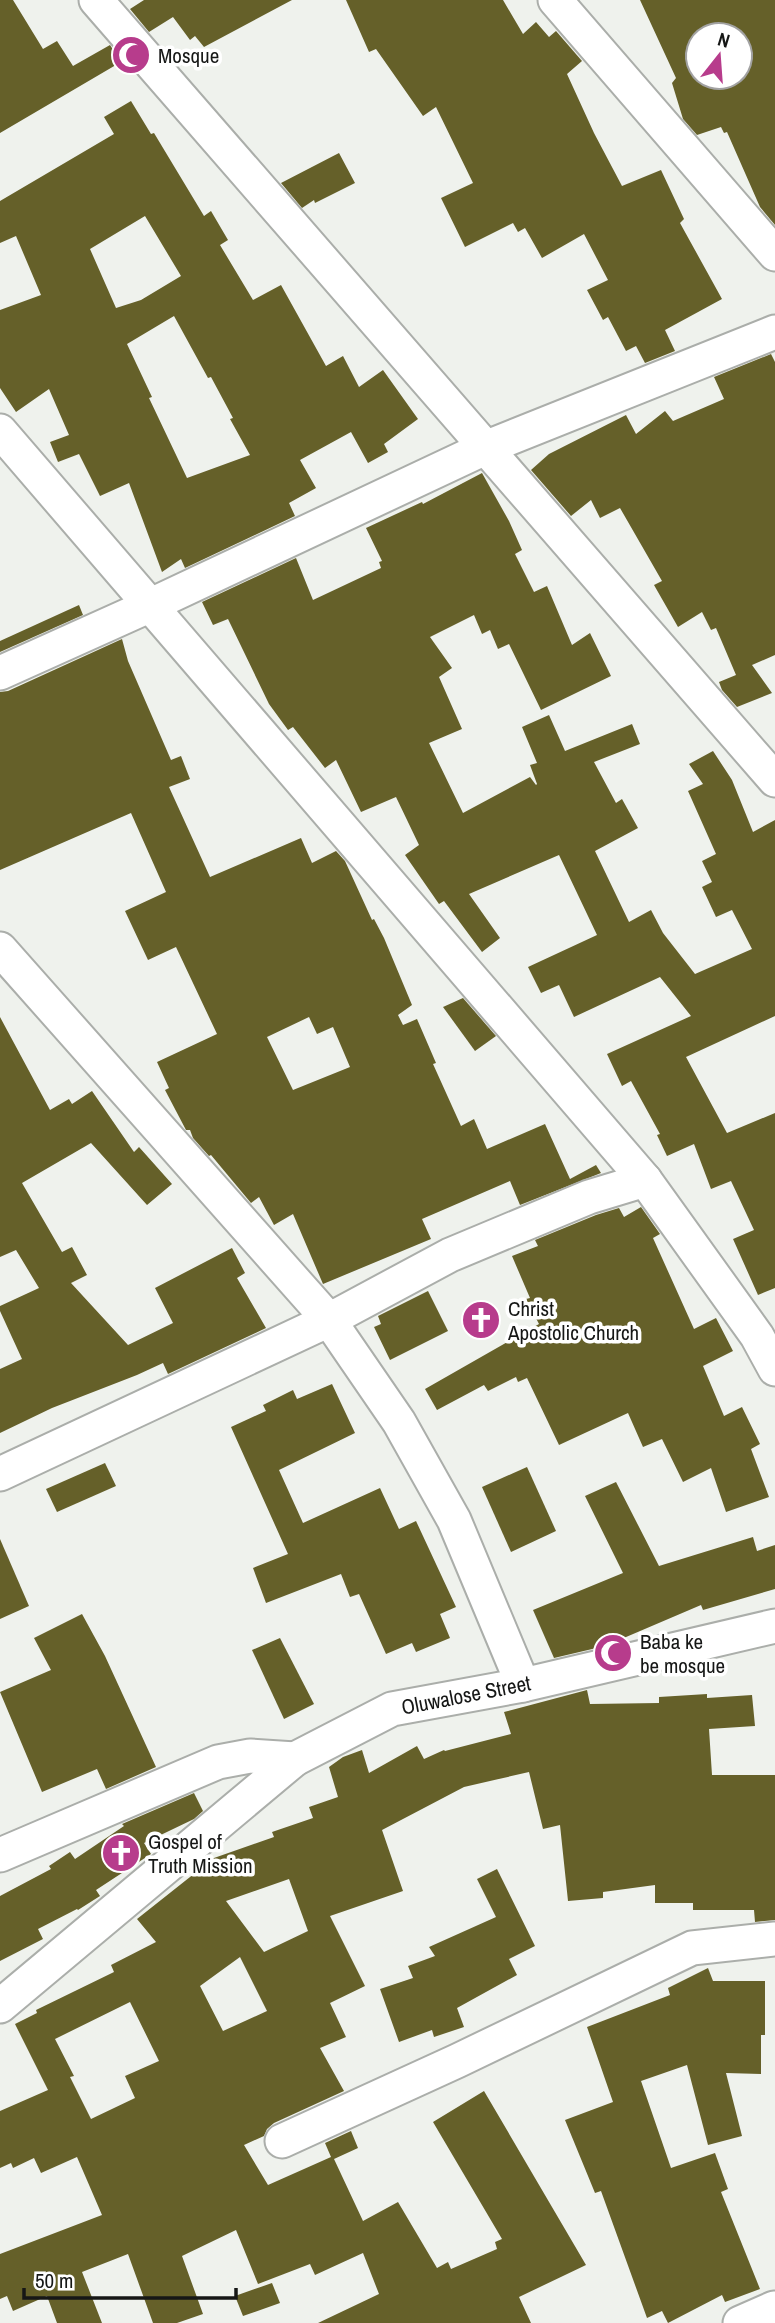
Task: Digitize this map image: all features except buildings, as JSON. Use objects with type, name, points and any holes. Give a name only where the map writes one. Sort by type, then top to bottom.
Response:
[{"type":"street","points":[[96,0],[775,780]]},
{"type":"street","points":[[555,0],[775,254]]},
{"type":"street","points":[[0,673],[151,605],[485,447],[775,332]]},
{"type":"street","points":[[0,431],[645,1180],[757,1336],[775,1369]]},
{"type":"street","points":[[0,949],[329,1320],[399,1422],[454,1520],[523,1685]]},
{"type":"street","points":[[0,1474],[329,1320],[450,1255],[589,1197],[645,1180]]},
{"type":"street","name":"Oluwalose Street","points":[[0,2007],[295,1759],[393,1709],[523,1685],[775,1626]]},
{"type":"street","points":[[0,1855],[218,1762],[250,1756],[295,1759]]},
{"type":"street","points":[[282,2141],[457,2061],[692,1948],[775,1939]]},
{"type":"street","points":[[774,2323],[775,2301]]},
{"type":"street","points":[[740,2323],[774,2308]]},
{"type":"place","name":"Mosque","points":[[131,55]]},
{"type":"place","name":"Christ Apostolic Church","points":[[481,1320]]},
{"type":"place","name":"Baba ke be mosque","points":[[613,1653]]},
{"type":"place","name":"Gospel of Truth Mission","points":[[121,1853]]}]
